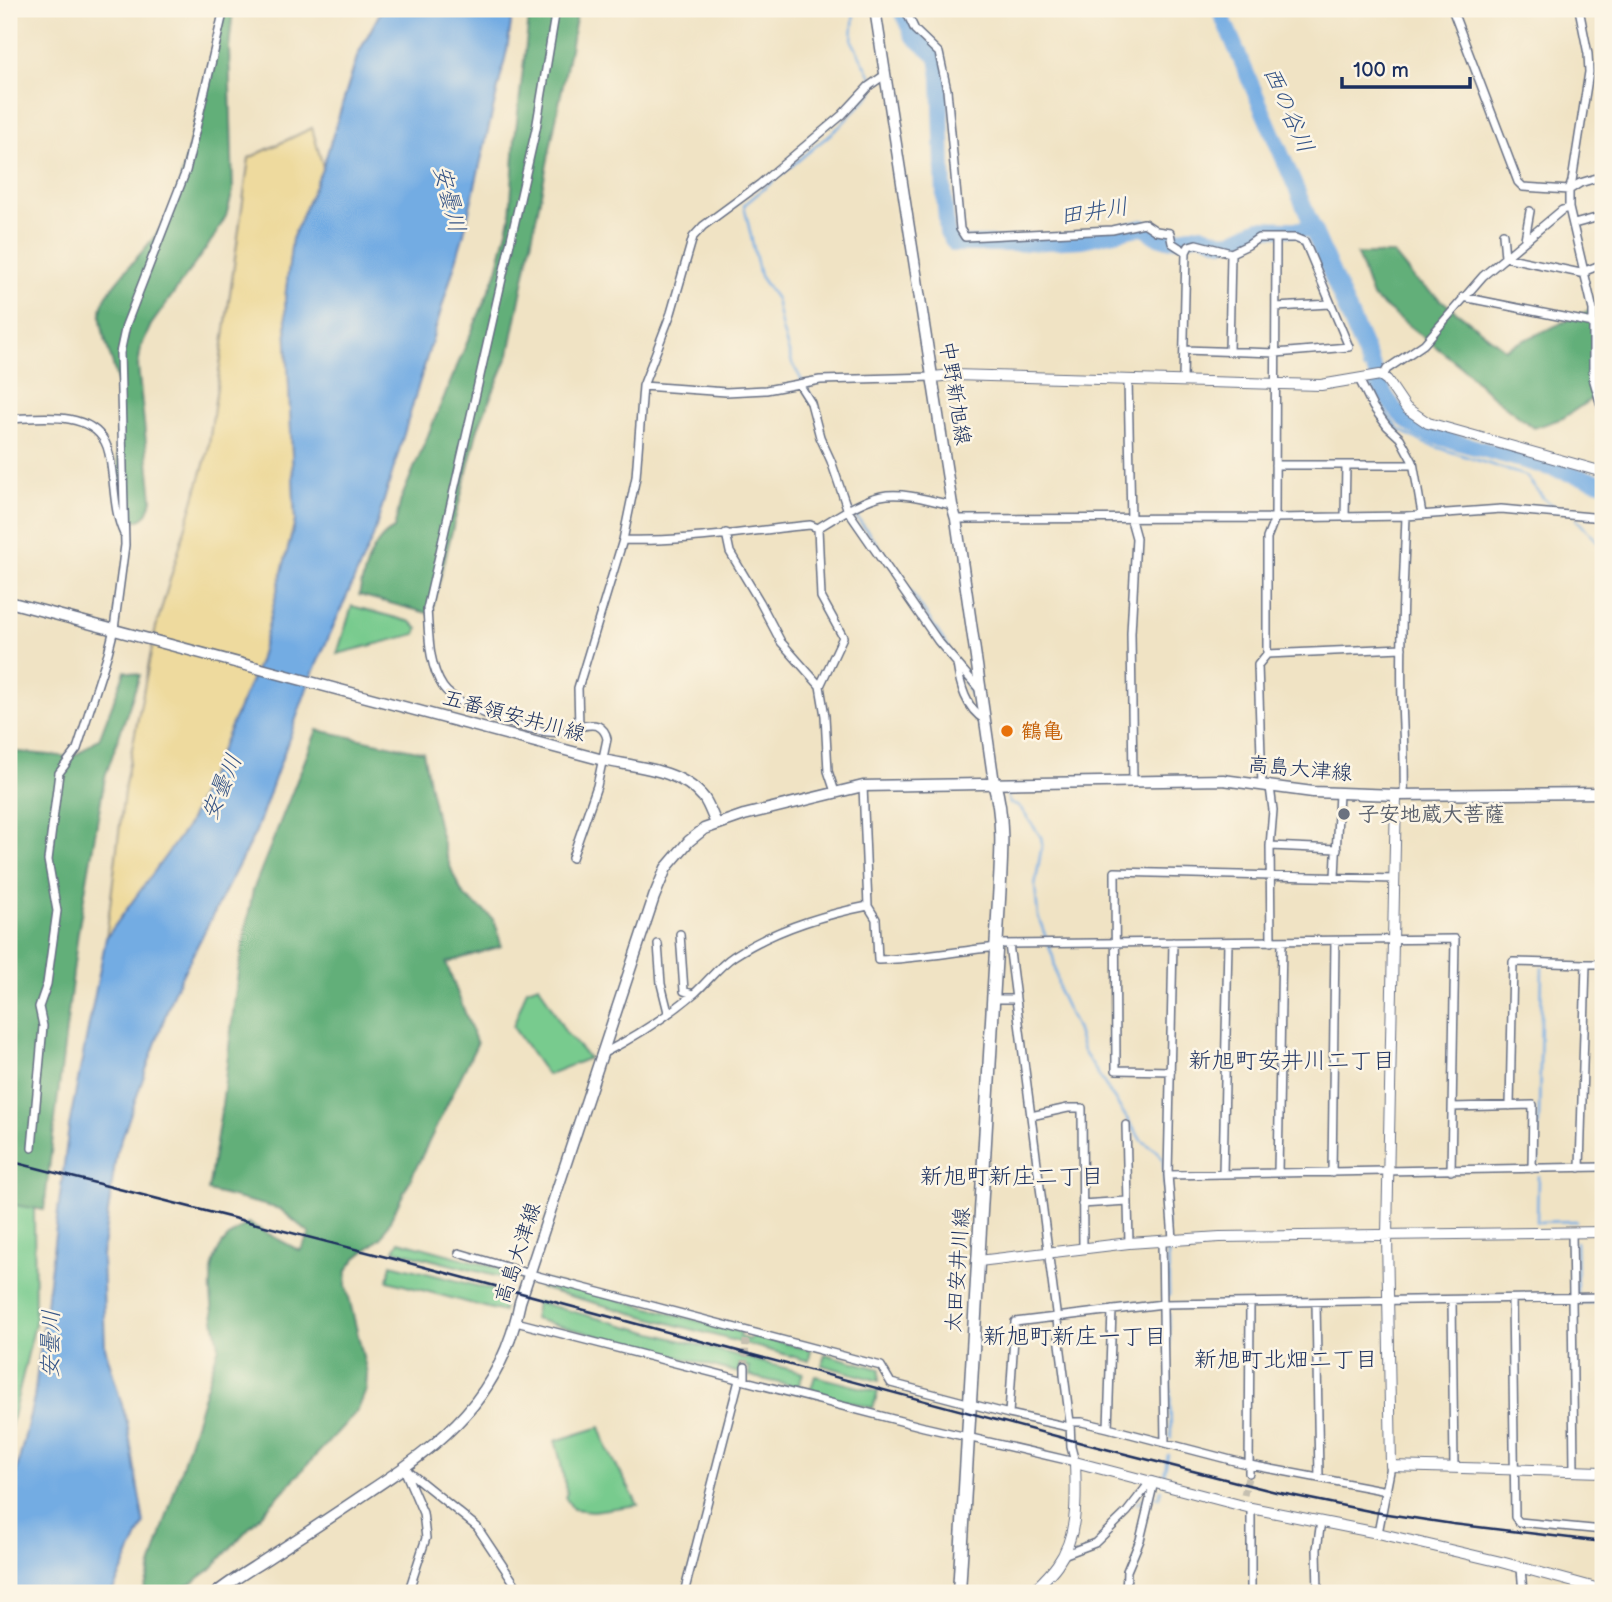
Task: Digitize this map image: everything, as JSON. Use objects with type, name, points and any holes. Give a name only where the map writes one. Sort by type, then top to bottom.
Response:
[{"type":"main road","name":"中野新旭線","points":[[875,9],[956,519],[994,783]]},
{"type":"main road","name":"五番領安井川線","points":[[9,602],[603,760],[663,773],[686,783],[704,798],[716,823]]},
{"type":"main road","name":"高島大津線","points":[[994,783],[1223,780],[1266,787],[1339,793],[1603,793]]},
{"type":"main road","points":[[716,823],[863,786],[994,783]]},
{"type":"main road","name":"太田安井川線","points":[[959,1593],[994,999],[1001,945],[1001,845],[998,797],[994,783]]},
{"type":"main road","name":"高島大津線","points":[[216,1593],[404,1468],[440,1441],[477,1402],[496,1372],[516,1322],[602,1054],[666,867],[690,841],[716,823]]},
{"type":"street","points":[[32,1148],[43,1026],[39,1007],[47,984],[57,911],[48,860],[59,773],[77,749],[108,653],[119,630],[125,536],[122,344],[134,303],[186,171],[223,9]]},
{"type":"street","points":[[556,9],[536,129],[427,609],[431,658],[444,689],[459,701],[489,716],[539,730],[560,733],[579,727],[599,727],[605,732],[607,739],[597,786],[572,858]]},
{"type":"street","points":[[905,9],[915,30],[939,53],[947,90],[960,229],[965,237],[1112,230],[1144,223],[1156,231],[1170,233],[1172,243],[1186,252]]},
{"type":"street","points":[[1452,9],[1518,182],[1523,187],[1569,190],[1580,183],[1603,176]]},
{"type":"street","points":[[1579,9],[1589,72],[1569,190],[1569,208],[1593,310],[1593,378],[1603,412]]},
{"type":"street","points":[[579,727],[578,688],[623,540],[636,477],[643,386],[671,313],[687,250],[693,237],[703,226],[761,184],[842,115],[869,86],[886,74]]},
{"type":"street","points":[[1383,376],[1387,369],[1424,344],[1463,297],[1525,239],[1562,210],[1569,208]]},
{"type":"street","points":[[1525,239],[1530,211]]},
{"type":"street","points":[[1574,224],[1603,216]]},
{"type":"street","points":[[1503,234],[1503,253],[1506,257],[1585,272],[1603,264]]},
{"type":"street","points":[[1183,380],[1186,252],[1189,246],[1196,244],[1231,253],[1258,238],[1295,238],[1305,242],[1349,347],[1276,353],[1184,350]]},
{"type":"street","points":[[1271,942],[1270,846],[1273,810],[1266,787],[1258,665],[1267,654],[1267,538],[1275,518],[1276,239]]},
{"type":"street","points":[[1229,352],[1231,253]]},
{"type":"street","points":[[1463,297],[1593,323]]},
{"type":"street","points":[[1276,307],[1330,303]]},
{"type":"street","points":[[643,386],[726,392],[766,390],[820,380],[953,375],[1321,385],[1383,376]]},
{"type":"street","points":[[1383,376],[1406,408],[1428,423],[1603,472]]},
{"type":"street","points":[[1359,379],[1373,407],[1400,438],[1413,464],[1422,514]]},
{"type":"street","points":[[1128,380],[1131,520],[1136,538],[1131,633],[1133,781]]},
{"type":"street","points":[[799,384],[811,403],[820,437],[848,511],[938,640],[981,691]]},
{"type":"street","points":[[9,419],[76,420],[92,427],[105,441],[115,505],[125,536]]},
{"type":"street","points":[[1275,465],[1413,464]]},
{"type":"street","points":[[1345,517],[1346,465]]},
{"type":"street","points":[[818,528],[884,495],[904,495],[952,505]]},
{"type":"street","points":[[956,519],[1131,520],[1406,516],[1501,509],[1603,518]]},
{"type":"street","points":[[1378,1533],[1391,1466],[1387,1235],[1395,878],[1400,795],[1406,753],[1402,648],[1406,516]]},
{"type":"street","points":[[623,540],[667,541],[810,525],[818,528]]},
{"type":"street","points":[[818,528],[821,597],[844,637],[820,686]]},
{"type":"street","points":[[726,533],[730,552],[781,642],[820,686],[825,716],[828,771],[835,792]]},
{"type":"street","points":[[1267,654],[1402,648]]},
{"type":"street","points":[[957,664],[962,691],[977,715],[985,720]]},
{"type":"street","points":[[863,786],[868,906],[876,919],[878,960],[906,959],[1001,945],[1044,943],[1455,939],[1451,1171]]},
{"type":"street","points":[[1335,877],[1339,793]]},
{"type":"street","points":[[1270,846],[1337,849]]},
{"type":"street","points":[[1171,1071],[1115,1070],[1115,872],[1395,878]]},
{"type":"street","points":[[602,1054],[620,1045],[693,994],[731,957],[765,938],[829,913],[868,906]]},
{"type":"street","points":[[680,934],[684,991],[693,994]]},
{"type":"street","points":[[1332,1173],[1335,941]]},
{"type":"street","points":[[1165,1443],[1163,1304],[1167,1240],[1173,942]]},
{"type":"street","points":[[1223,1174],[1228,942]]},
{"type":"street","points":[[1278,1173],[1282,942]]},
{"type":"street","points":[[657,944],[668,1012]]},
{"type":"street","points":[[1001,945],[1016,999],[1075,1462],[1076,1509],[1070,1536],[1063,1555],[1031,1593]]},
{"type":"street","points":[[1510,1106],[1513,962],[1603,964]]},
{"type":"street","points":[[1580,1168],[1586,964]]},
{"type":"street","points":[[994,999],[1016,999]]},
{"type":"street","points":[[1452,1107],[1534,1105],[1532,1169]]},
{"type":"street","points":[[1031,1116],[1068,1108],[1082,1108],[1083,1249]]},
{"type":"street","points":[[1126,1125],[1129,1244]]},
{"type":"street","points":[[1168,1175],[1603,1167]]},
{"type":"street","points":[[1082,1204],[1127,1201]]},
{"type":"street","points":[[979,1261],[1167,1240],[1603,1232]]},
{"type":"street","points":[[1572,1233],[1574,1471]]},
{"type":"street","points":[[459,1253],[881,1366],[891,1383],[971,1405],[1069,1425],[1082,1422],[1165,1443],[1249,1469],[1319,1478],[1387,1491]]},
{"type":"street","points":[[1009,1414],[1015,1322],[1163,1304],[1603,1297]]},
{"type":"street","points":[[1512,1298],[1515,1517],[1519,1522],[1603,1530]]},
{"type":"street","points":[[1452,1300],[1454,1468]]},
{"type":"street","points":[[1316,1302],[1319,1478]]},
{"type":"street","points":[[1249,1469],[1250,1303]]},
{"type":"street","points":[[1108,1428],[1112,1310]]},
{"type":"street","points":[[516,1322],[1075,1462],[1521,1567],[1603,1590]]},
{"type":"street","points":[[746,1340],[749,1331]]},
{"type":"street","points":[[684,1593],[745,1367]]},
{"type":"street","points":[[1391,1466],[1603,1472]]},
{"type":"street","points":[[404,1468],[423,1513],[426,1538],[408,1593]]},
{"type":"street","points":[[404,1468],[477,1527],[521,1593]]},
{"type":"street","points":[[1063,1555],[1095,1542],[1153,1481]]},
{"type":"street","points":[[1126,1593],[1127,1571],[1140,1541],[1153,1481]]},
{"type":"street","points":[[1246,1503],[1251,1593]]},
{"type":"street","points":[[1318,1593],[1317,1549],[1321,1521]]},
{"type":"street","points":[[1521,1567],[1523,1593]]},
{"type":"green space","points":[[224,9],[233,9],[229,48],[233,191],[226,216],[214,237],[151,325],[141,347],[138,366],[152,499],[145,517],[137,521],[126,520],[119,493],[118,387],[103,332],[101,312],[111,289],[166,221],[175,203]]},
{"type":"green space","points":[[530,9],[578,9],[509,354],[478,428],[431,614],[359,595],[374,549],[386,534],[394,529],[401,499],[496,274],[510,218],[515,138]]},
{"type":"green space","points":[[1357,254],[1394,254],[1415,280],[1505,349],[1603,304],[1603,391],[1563,418],[1534,428],[1372,297]]},
{"type":"green space","points":[[352,606],[411,622],[418,629],[416,634],[337,654]]},
{"type":"green space","points":[[125,671],[140,675],[105,777],[78,932],[44,1210],[9,1204],[9,751],[71,757],[82,751],[99,739]]},
{"type":"green space","points":[[317,730],[423,752],[448,861],[465,896],[494,921],[501,946],[446,963],[477,1044],[382,1237],[356,1258],[347,1270],[346,1285],[367,1373],[366,1390],[358,1410],[211,1569],[178,1593],[143,1593],[219,1346],[211,1291],[211,1277],[218,1251],[228,1237],[248,1223],[300,1251],[310,1234],[280,1209],[208,1191],[222,1105],[238,972],[253,890]]},
{"type":"green space","points":[[539,985],[566,1033],[589,1058],[547,1075],[513,1027],[527,989]]},
{"type":"green space","points":[[9,1200],[34,1206],[35,1324],[9,1433]]},
{"type":"green space","points":[[399,1241],[513,1272],[511,1280],[394,1250]]},
{"type":"green space","points":[[391,1264],[505,1293],[503,1312],[388,1281]]},
{"type":"green space","points":[[544,1280],[741,1332],[740,1337],[749,1340],[754,1335],[811,1350],[809,1361],[540,1288]]},
{"type":"green space","points":[[537,1302],[803,1373],[798,1387],[749,1376],[749,1367],[740,1365],[739,1373],[534,1319]]},
{"type":"green space","points":[[825,1354],[880,1369],[879,1381],[822,1365]]},
{"type":"green space","points":[[815,1376],[878,1392],[873,1408],[810,1392]]},
{"type":"green space","points":[[600,1427],[608,1450],[638,1505],[593,1511],[573,1509],[565,1497],[567,1493],[555,1441]]},
{"type":"sand","points":[[312,128],[323,167],[292,239],[285,299],[295,521],[259,662],[188,825],[106,938],[125,784],[156,627],[208,451],[249,158]]},
{"type":"water","name":"安曇川","points":[[382,9],[513,9],[507,50],[463,237],[373,537],[311,677],[256,831],[174,991],[116,1155],[102,1255],[105,1347],[127,1422],[144,1523],[112,1593],[9,1593],[9,1502],[34,1398],[69,1126],[106,938],[188,825],[259,662],[295,521],[285,299],[292,239],[323,167],[358,54]]},
{"type":"waterway","points":[[854,9],[852,41],[873,80]]},
{"type":"waterway","name":"田井川","points":[[901,9],[912,35],[937,57],[947,232],[955,244],[1082,240],[1143,227],[1155,236],[1168,240],[1201,234],[1222,242],[1232,241],[1259,228],[1315,230]]},
{"type":"waterway","name":"田井川","points":[[1219,9],[1385,395],[1394,407],[1409,422],[1428,434],[1603,483]]},
{"type":"waterway","points":[[812,398],[792,363],[776,299],[760,276],[744,205],[839,127],[873,92],[873,86]]},
{"type":"waterway","points":[[1305,230],[1364,370]]},
{"type":"waterway","points":[[1369,382],[1378,404],[1398,429],[1424,443],[1526,476],[1544,499],[1560,510]]},
{"type":"waterway","points":[[821,431],[834,460]]},
{"type":"waterway","points":[[851,510],[885,554],[948,647]]},
{"type":"waterway","points":[[1576,519],[1603,547]]},
{"type":"waterway","points":[[964,681],[978,709]]},
{"type":"waterway","points":[[1005,790],[1010,803],[1019,806],[1041,837],[1035,886],[1038,916],[1053,957],[1060,994],[1076,1028],[1083,1051],[1141,1140],[1163,1159],[1167,1230]]},
{"type":"waterway","points":[[1538,1162],[1542,967]]},
{"type":"waterway","points":[[1538,1176],[1537,1222],[1576,1221]]},
{"type":"waterway","points":[[1576,1242],[1577,1294]]},
{"type":"waterway","points":[[1168,1251],[1169,1296]]},
{"type":"waterway","points":[[1580,1303],[1603,1302]]},
{"type":"waterway","points":[[1169,1314],[1171,1439]]},
{"type":"waterway","points":[[1163,1480],[1168,1455]]},
{"type":"waterway","points":[[1153,1497],[1159,1497],[1161,1490]]},
{"type":"waterway","points":[[1137,1504],[1143,1498],[1149,1498]]},
{"type":"waterway","points":[[1041,1593],[1076,1556],[1089,1549]]},
{"type":"tunnel","points":[[745,1367],[746,1340]]},
{"type":"tunnel","points":[[1244,1495],[1249,1473]]},
{"type":"railway","points":[[9,1161],[394,1259],[1082,1443],[1276,1492],[1374,1512],[1603,1542]]},
{"type":"place","name":"鶴亀","points":[[1007,731]]},
{"type":"place","name":"子安地蔵大菩薩","points":[[1344,814]]},
{"type":"district","name":"新旭町安井川二丁目","points":[[1292,1061]]},
{"type":"district","name":"新旭町新庄二丁目","points":[[1012,1177]]},
{"type":"district","name":"新旭町新庄一丁目","points":[[1075,1337]]},
{"type":"district","name":"新旭町北畑二丁目","points":[[1286,1360]]},
{"type":"water label","name":"西の谷川","points":[[1288,110]]}]
